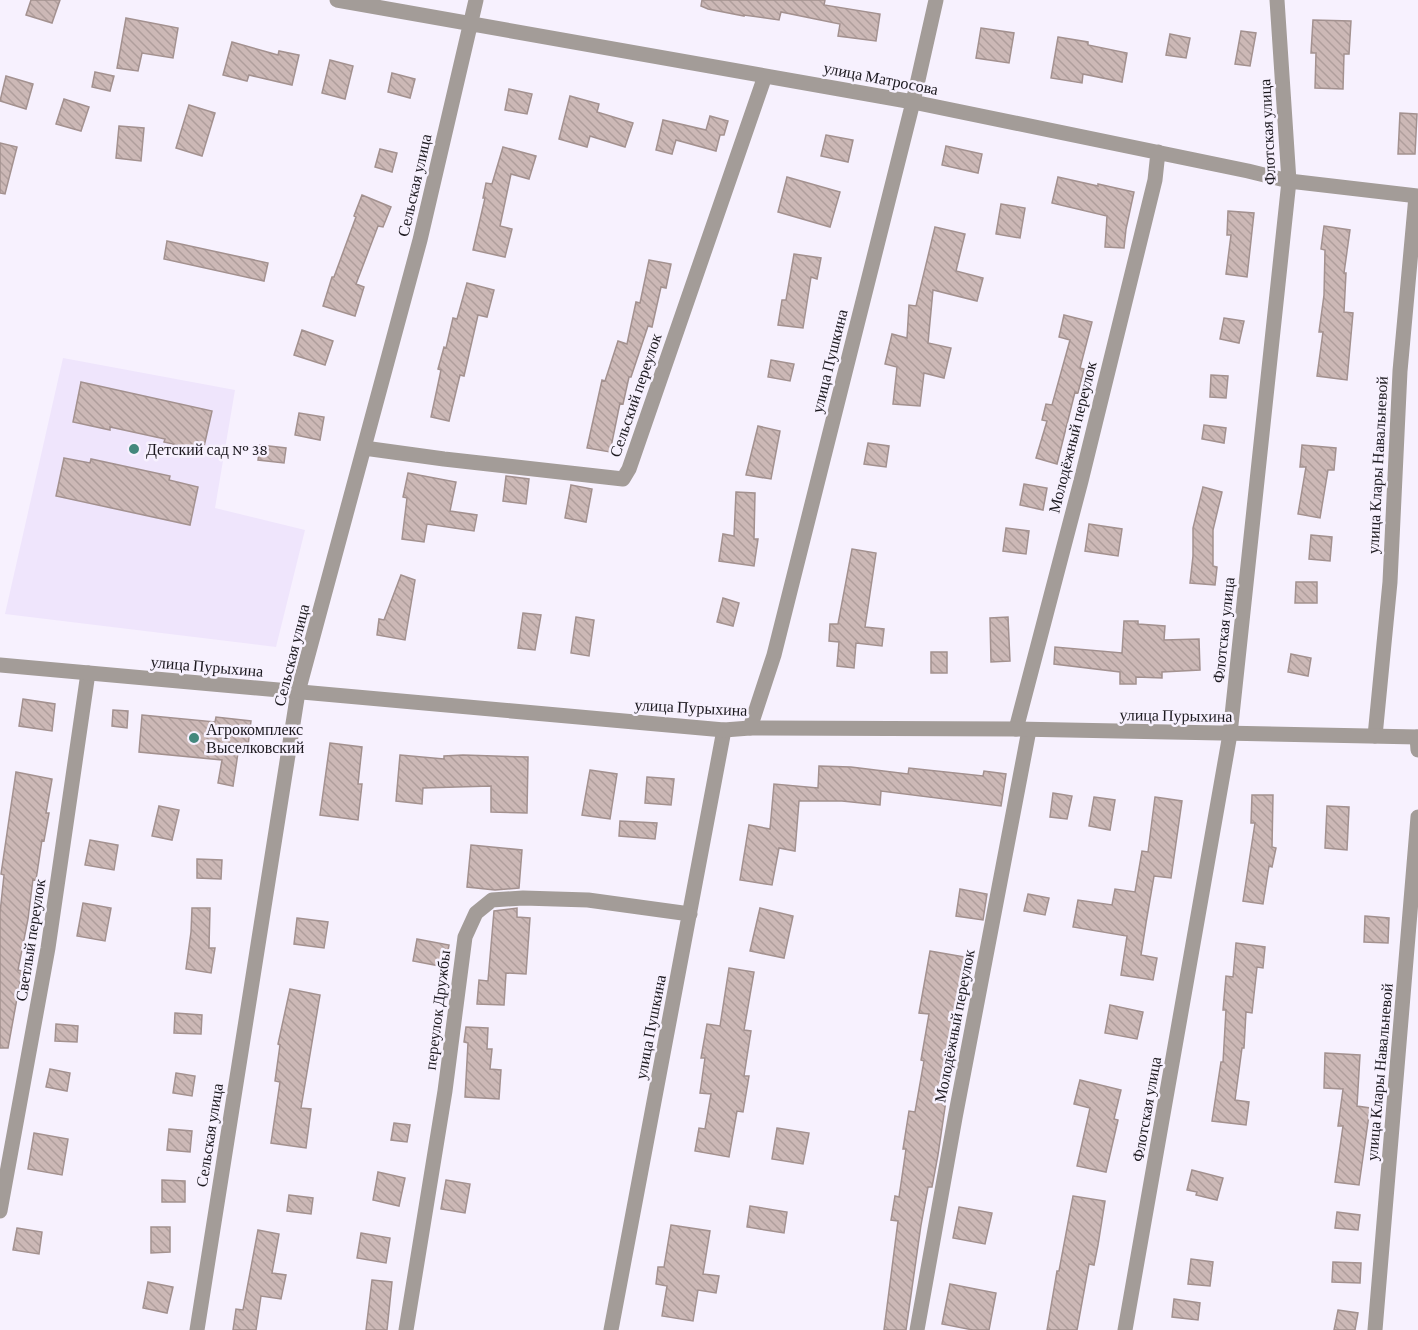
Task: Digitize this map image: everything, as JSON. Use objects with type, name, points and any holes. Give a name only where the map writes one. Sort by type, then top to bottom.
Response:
[{"type":"street","name":"улица Матросова","points":[[337,0],[913,102],[1158,152],[1289,182],[1417,196]]},
{"type":"street","name":"Сельская улица","points":[[197,1330],[298,692],[420,240],[476,0]]},
{"type":"street","name":"улица Пушкина","points":[[750,728],[774,655],[913,102],[936,0]]},
{"type":"street","name":"Флотская улица","points":[[1125,1330],[1230,734],[1289,182],[1276,0]]},
{"type":"street","name":"Сельский переулок","points":[[364,448],[623,479],[629,469],[765,75]]},
{"type":"street","name":"Молодёжный переулок","points":[[917,1330],[1023,730],[1083,470],[1155,180],[1158,152]]},
{"type":"street","name":"улица Клары Навальневой","points":[[1376,736],[1390,582],[1400,371],[1417,196]]},
{"type":"street","name":"улица Пурыхина","points":[[0,665],[724,730],[750,728],[1023,730],[1376,736],[1418,741]]},
{"type":"street","name":"Светлый переулок","points":[[0,1211],[48,948],[88,673]]},
{"type":"street","name":"улица Пушкина","points":[[610,1330],[724,730]]},
{"type":"street","name":"улица Клары Навальневой","points":[[1375,1330],[1418,817]]},
{"type":"street","name":"переулок Дружбы","points":[[406,1330],[445,1091],[465,937],[476,913],[492,900],[523,898],[588,900],[690,914]]},
{"type":"shaded area","name":"Детский сад № 38","points":[[63,358],[235,390],[215,508],[305,530],[276,647],[5,614]]},
{"type":"building","points":[[31,0],[60,0],[52,23],[26,15]]},
{"type":"building","points":[[702,0],[825,0],[824,5],[880,14],[876,41],[838,36],[840,24],[781,12],[779,20],[744,16],[708,9],[701,6]]},
{"type":"building","points":[[126,18],[178,28],[173,58],[142,53],[138,71],[117,68]]},
{"type":"building","points":[[1313,20],[1351,21],[1349,54],[1344,54],[1343,89],[1315,88],[1316,53],[1311,53]]},
{"type":"building","points":[[981,28],[1014,33],[1009,63],[976,58]]},
{"type":"building","points":[[1241,31],[1256,33],[1250,66],[1235,64]]},
{"type":"building","points":[[1170,34],[1190,38],[1186,58],[1166,55]]},
{"type":"building","points":[[1058,37],[1088,42],[1088,45],[1127,53],[1122,82],[1083,74],[1082,83],[1051,78]]},
{"type":"building","points":[[232,42],[278,55],[279,51],[299,55],[292,85],[249,75],[247,81],[223,75]]},
{"type":"building","points":[[330,60],[353,66],[345,99],[322,93]]},
{"type":"building","points":[[95,72],[114,76],[110,91],[92,87]]},
{"type":"building","points":[[392,73],[415,79],[410,98],[388,92]]},
{"type":"building","points":[[6,76],[33,84],[26,109],[0,101]]},
{"type":"building","points":[[509,89],[532,94],[527,114],[505,110]]},
{"type":"building","points":[[570,96],[599,104],[597,112],[633,123],[625,147],[590,136],[587,147],[559,139]]},
{"type":"building","points":[[64,99],[89,107],[81,131],[56,124]]},
{"type":"building","points":[[189,105],[215,113],[202,156],[176,148]]},
{"type":"building","points":[[1400,113],[1417,114],[1415,154],[1398,154]]},
{"type":"building","points":[[710,116],[728,121],[724,135],[720,135],[716,151],[676,140],[672,154],[656,150],[663,120],[706,130]]},
{"type":"building","points":[[119,126],[144,128],[141,161],[116,158]]},
{"type":"building","points":[[826,135],[853,140],[848,162],[821,156]]},
{"type":"building","points":[[0,143],[17,147],[5,194],[0,193]]},
{"type":"building","points":[[946,146],[982,154],[978,173],[942,165]]},
{"type":"building","points":[[503,147],[536,156],[529,179],[511,174],[500,226],[512,229],[505,257],[473,250],[485,198],[483,198],[486,183],[492,184]]},
{"type":"building","points":[[380,149],[397,153],[392,172],[375,167]]},
{"type":"building","points":[[787,177],[840,192],[830,227],[778,212]]},
{"type":"building","points":[[1058,177],[1134,192],[1124,248],[1105,247],[1107,216],[1052,203]]},
{"type":"building","points":[[362,195],[391,207],[383,227],[378,226],[356,284],[364,287],[355,316],[323,306]]},
{"type":"building","points":[[1001,204],[1025,208],[1020,238],[996,234]]},
{"type":"building","points":[[1228,211],[1254,213],[1247,277],[1226,274],[1231,235],[1227,235]]},
{"type":"building","points":[[1324,226],[1350,230],[1344,273],[1346,273],[1344,312],[1353,313],[1347,380],[1317,376],[1323,332],[1319,332],[1324,295],[1325,250],[1321,249]]},
{"type":"building","points":[[935,227],[965,234],[956,271],[983,278],[977,301],[933,290],[928,343],[951,348],[944,378],[924,373],[920,406],[893,404],[897,367],[885,364],[892,334],[907,338],[909,305],[916,306]]},
{"type":"building","points":[[167,241],[268,263],[264,281],[164,259]]},
{"type":"building","points":[[794,254],[821,258],[817,279],[811,277],[803,328],[778,325],[782,300],[786,300]]},
{"type":"building","points":[[649,260],[671,264],[666,288],[661,287],[652,327],[648,326],[631,377],[629,377],[623,404],[620,403],[610,452],[587,448],[602,380],[605,381],[618,341],[627,344],[636,302],[640,303]]},
{"type":"building","points":[[467,283],[494,290],[487,317],[478,315],[464,376],[460,375],[449,421],[431,417],[441,370],[438,369],[453,318],[457,319]]},
{"type":"building","points":[[1064,315],[1092,322],[1080,368],[1084,369],[1078,393],[1075,392],[1057,464],[1036,458],[1047,421],[1042,420],[1046,404],[1052,405],[1070,340],[1059,337]]},
{"type":"building","points":[[1224,318],[1244,321],[1239,343],[1220,339]]},
{"type":"building","points":[[302,330],[333,341],[325,365],[294,355]]},
{"type":"building","points":[[771,360],[794,364],[790,381],[768,377]]},
{"type":"building","points":[[1211,375],[1228,376],[1226,398],[1210,397]]},
{"type":"building","points":[[81,382],[212,411],[203,451],[164,442],[165,439],[110,427],[110,430],[73,422]]},
{"type":"building","points":[[299,413],[324,417],[320,440],[295,435]]},
{"type":"building","points":[[1204,425],[1226,428],[1224,443],[1202,439]]},
{"type":"building","points":[[758,426],[780,431],[771,479],[746,475]]},
{"type":"building","points":[[868,443],[889,446],[886,467],[864,464]]},
{"type":"building","points":[[260,445],[286,448],[284,463],[258,460]]},
{"type":"building","points":[[1302,445],[1336,448],[1334,470],[1328,470],[1320,518],[1298,514],[1306,467],[1300,467]]},
{"type":"building","points":[[64,458],[90,463],[91,459],[170,476],[169,480],[198,487],[190,525],[56,496]]},
{"type":"building","points":[[408,473],[456,482],[450,511],[477,515],[474,531],[427,524],[424,542],[402,539],[407,498],[403,497]]},
{"type":"building","points":[[506,476],[529,479],[526,504],[503,501]]},
{"type":"building","points":[[1024,484],[1047,488],[1043,510],[1020,505]]},
{"type":"building","points":[[571,485],[592,489],[586,522],[565,518]]},
{"type":"building","points":[[1203,487],[1222,492],[1213,530],[1213,566],[1217,567],[1215,585],[1190,583],[1193,528]]},
{"type":"building","points":[[736,492],[755,493],[754,539],[758,539],[754,566],[719,561],[723,534],[734,536]]},
{"type":"building","points":[[1089,524],[1122,529],[1118,556],[1085,551]]},
{"type":"building","points":[[1006,528],[1029,531],[1026,554],[1003,551]]},
{"type":"building","points":[[1311,535],[1332,537],[1330,561],[1309,559]]},
{"type":"building","points":[[852,549],[876,553],[865,627],[884,629],[882,646],[856,643],[854,668],[837,666],[839,642],[829,641],[830,624],[838,624]]},
{"type":"building","points":[[401,575],[415,580],[405,640],[377,635],[379,619],[384,620]]},
{"type":"building","points":[[1296,582],[1317,582],[1317,603],[1295,603]]},
{"type":"building","points":[[723,598],[739,603],[733,626],[717,622]]},
{"type":"building","points":[[523,613],[541,615],[535,650],[518,648]]},
{"type":"building","points":[[576,617],[594,620],[589,656],[571,653]]},
{"type":"building","points":[[1008,617],[1010,661],[991,662],[990,618]]},
{"type":"building","points":[[1124,621],[1165,626],[1164,640],[1199,639],[1200,670],[1162,672],[1162,678],[1136,677],[1136,684],[1120,684],[1120,672],[1054,664],[1055,647],[1122,653]]},
{"type":"building","points":[[931,652],[947,652],[947,673],[931,673]]},
{"type":"building","points":[[1291,654],[1311,658],[1308,676],[1288,672]]},
{"type":"building","points":[[23,699],[55,704],[52,731],[19,726]]},
{"type":"building","points":[[113,710],[128,711],[127,728],[112,726]]},
{"type":"building","points":[[142,715],[215,722],[216,717],[251,721],[247,754],[238,753],[233,786],[218,783],[222,760],[139,752]]},
{"type":"building","points":[[330,743],[362,747],[358,784],[362,784],[358,820],[320,815]]},
{"type":"building","points":[[400,755],[444,759],[444,756],[463,755],[528,757],[527,813],[491,812],[491,786],[423,788],[422,804],[396,801]]},
{"type":"building","points":[[819,766],[851,767],[908,774],[909,768],[983,776],[984,771],[1006,774],[1001,806],[881,791],[880,805],[842,801],[799,801],[795,851],[779,848],[772,885],[740,880],[749,825],[770,829],[774,784],[818,788]]},
{"type":"building","points":[[590,770],[617,774],[610,819],[582,815]]},
{"type":"building","points":[[16,772],[52,779],[46,813],[49,813],[36,880],[33,879],[18,970],[22,971],[8,1048],[0,1048],[0,913],[4,875],[1,874]]},
{"type":"building","points":[[647,777],[674,779],[671,805],[645,803]]},
{"type":"building","points":[[1053,793],[1072,796],[1067,819],[1050,817]]},
{"type":"building","points":[[1252,795],[1273,795],[1272,847],[1276,848],[1272,867],[1269,866],[1263,904],[1243,901],[1255,823],[1251,823]]},
{"type":"building","points":[[1094,797],[1115,800],[1110,830],[1089,826]]},
{"type":"building","points":[[1155,797],[1182,801],[1171,878],[1154,876],[1146,923],[1141,955],[1157,958],[1153,980],[1121,975],[1127,936],[1073,927],[1078,900],[1112,905],[1115,889],[1135,892],[1142,851],[1148,852]]},
{"type":"building","points":[[159,806],[179,810],[172,840],[152,836]]},
{"type":"building","points":[[1327,806],[1349,807],[1347,850],[1325,848]]},
{"type":"building","points":[[620,821],[657,823],[655,839],[619,836]]},
{"type":"building","points":[[90,840],[118,845],[114,870],[85,865]]},
{"type":"building","points":[[471,845],[522,850],[519,888],[495,890],[467,887]]},
{"type":"building","points":[[197,859],[222,860],[221,879],[197,878]]},
{"type":"building","points":[[960,889],[987,894],[983,920],[956,916]]},
{"type":"building","points":[[1028,894],[1049,898],[1045,915],[1024,911]]},
{"type":"building","points":[[83,903],[111,908],[105,941],[77,936]]},
{"type":"building","points":[[192,908],[210,908],[209,948],[215,948],[211,973],[186,969]]},
{"type":"building","points":[[517,908],[517,917],[530,918],[526,974],[506,973],[504,1005],[477,1004],[479,980],[488,981],[494,911]]},
{"type":"building","points":[[760,908],[793,916],[784,958],[750,951]]},
{"type":"building","points":[[1365,916],[1389,918],[1388,943],[1364,942]]},
{"type":"building","points":[[297,918],[328,922],[324,948],[294,944]]},
{"type":"building","points":[[417,939],[449,945],[445,967],[413,961]]},
{"type":"building","points":[[1236,943],[1265,947],[1263,968],[1257,967],[1252,1013],[1246,1012],[1244,1048],[1242,1048],[1235,1100],[1249,1102],[1246,1125],[1212,1121],[1221,1062],[1223,1062],[1226,1010],[1223,1010],[1226,976],[1233,977]]},
{"type":"building","points":[[930,951],[971,958],[960,1020],[958,1019],[938,1155],[932,1187],[928,1187],[921,1225],[906,1330],[884,1330],[898,1221],[891,1220],[895,1196],[899,1197],[909,1111],[915,1112],[924,1061],[921,1060],[929,1014],[919,1013]]},
{"type":"building","points":[[729,968],[754,972],[744,1030],[751,1031],[744,1076],[749,1076],[743,1112],[737,1111],[729,1157],[695,1151],[699,1128],[705,1129],[711,1094],[700,1093],[705,1058],[701,1058],[707,1024],[720,1026]]},
{"type":"building","points":[[290,989],[320,995],[301,1108],[311,1109],[306,1148],[271,1143],[280,1082],[275,1081],[280,1045],[278,1044]]},
{"type":"building","points":[[1110,1005],[1143,1012],[1137,1039],[1105,1033]]},
{"type":"building","points":[[175,1013],[202,1015],[201,1034],[174,1033]]},
{"type":"building","points":[[56,1024],[78,1026],[77,1042],[55,1041]]},
{"type":"building","points":[[466,1027],[488,1028],[487,1049],[492,1049],[490,1069],[501,1070],[499,1099],[465,1097],[468,1043],[464,1042]]},
{"type":"building","points":[[1325,1053],[1360,1055],[1357,1106],[1370,1108],[1359,1185],[1335,1182],[1343,1126],[1338,1126],[1343,1089],[1324,1088]]},
{"type":"building","points":[[50,1069],[70,1073],[67,1091],[46,1087]]},
{"type":"building","points":[[176,1073],[195,1076],[192,1096],[173,1093]]},
{"type":"building","points":[[1080,1080],[1121,1090],[1114,1119],[1118,1120],[1106,1172],[1077,1166],[1090,1108],[1074,1104]]},
{"type":"building","points":[[394,1123],[410,1125],[407,1142],[391,1140]]},
{"type":"building","points":[[777,1128],[809,1133],[803,1164],[772,1159]]},
{"type":"building","points":[[169,1129],[192,1131],[190,1152],[167,1150]]},
{"type":"building","points":[[34,1133],[68,1139],[62,1175],[28,1169]]},
{"type":"building","points":[[1192,1170],[1223,1178],[1217,1200],[1196,1195],[1197,1192],[1187,1190]]},
{"type":"building","points":[[378,1172],[405,1178],[399,1206],[373,1200]]},
{"type":"building","points":[[162,1180],[185,1181],[185,1202],[162,1202]]},
{"type":"building","points":[[446,1180],[470,1184],[465,1213],[441,1209]]},
{"type":"building","points":[[289,1195],[313,1198],[311,1214],[287,1211]]},
{"type":"building","points":[[1073,1196],[1105,1201],[1098,1245],[1094,1265],[1089,1264],[1077,1330],[1047,1330],[1057,1271],[1059,1271]]},
{"type":"building","points":[[750,1206],[787,1212],[784,1233],[747,1227]]},
{"type":"building","points":[[959,1207],[992,1213],[985,1244],[953,1238]]},
{"type":"building","points":[[1337,1212],[1360,1215],[1358,1230],[1335,1228]]},
{"type":"building","points":[[671,1225],[710,1231],[703,1274],[719,1276],[716,1293],[698,1290],[693,1321],[662,1316],[667,1286],[656,1284],[658,1267],[664,1267]]},
{"type":"building","points":[[151,1227],[170,1227],[170,1252],[151,1253]]},
{"type":"building","points":[[17,1228],[42,1232],[39,1254],[13,1250]]},
{"type":"building","points":[[258,1230],[279,1234],[272,1273],[286,1275],[281,1299],[261,1296],[256,1330],[233,1330],[236,1309],[243,1310]]},
{"type":"building","points":[[361,1233],[390,1238],[386,1263],[357,1258]]},
{"type":"building","points":[[1191,1259],[1213,1262],[1210,1286],[1188,1284]]},
{"type":"building","points":[[1333,1262],[1361,1263],[1360,1283],[1332,1282]]},
{"type":"building","points":[[372,1280],[392,1282],[387,1330],[366,1330]]},
{"type":"building","points":[[148,1282],[173,1287],[167,1313],[143,1308]]},
{"type":"building","points":[[950,1284],[996,1293],[989,1330],[973,1330],[942,1324]]},
{"type":"building","points":[[1174,1299],[1200,1303],[1198,1320],[1172,1317]]},
{"type":"building","points":[[1338,1310],[1358,1313],[1355,1330],[1334,1330]]},
{"type":"place","name":"Детский сад № 38","points":[[134,449]]},
{"type":"place","name":"Агрокомплекс Выселковский","points":[[194,738]]}]
